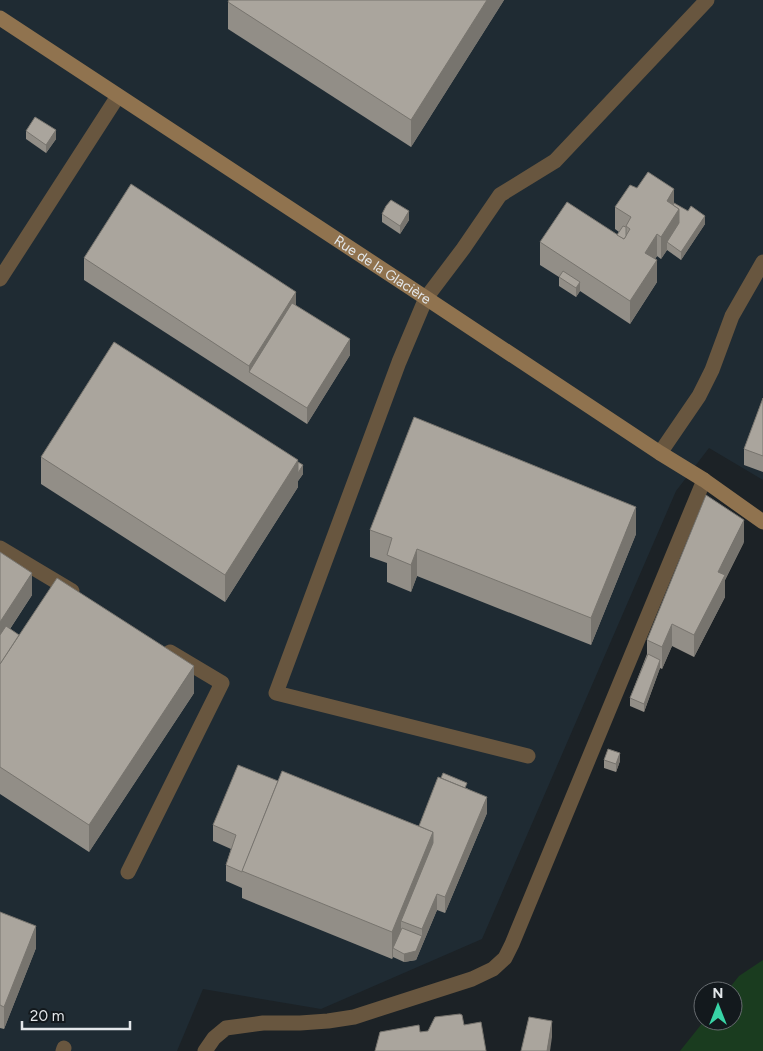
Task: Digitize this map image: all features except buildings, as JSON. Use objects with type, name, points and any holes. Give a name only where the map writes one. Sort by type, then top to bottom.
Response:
[{"type":"street","points":[[528,756],[276,693],[399,362],[426,298],[500,195],[555,161],[708,0]]},
{"type":"street","name":"Rue de la Glacière","points":[[0,18],[660,453],[704,480],[763,522]]},
{"type":"street","points":[[0,279],[118,96]]},
{"type":"street","points":[[660,453],[699,396],[712,370],[732,316],[763,262]]},
{"type":"street","points":[[205,1051],[214,1038],[226,1028],[263,1023],[328,1021],[354,1016],[472,979],[493,969],[505,958],[704,480]]},
{"type":"street","points":[[0,548],[85,600]]},
{"type":"street","points":[[128,872],[222,683],[162,646]]},
{"type":"shaded area","points":[[0,0],[763,0],[763,480],[709,448],[676,491],[482,939],[321,1009],[203,989],[177,1051],[0,1051]]},
{"type":"green space","points":[[763,960],[763,1051],[680,1051],[696,1031],[743,1031],[743,981],[735,981],[739,976]]}]
